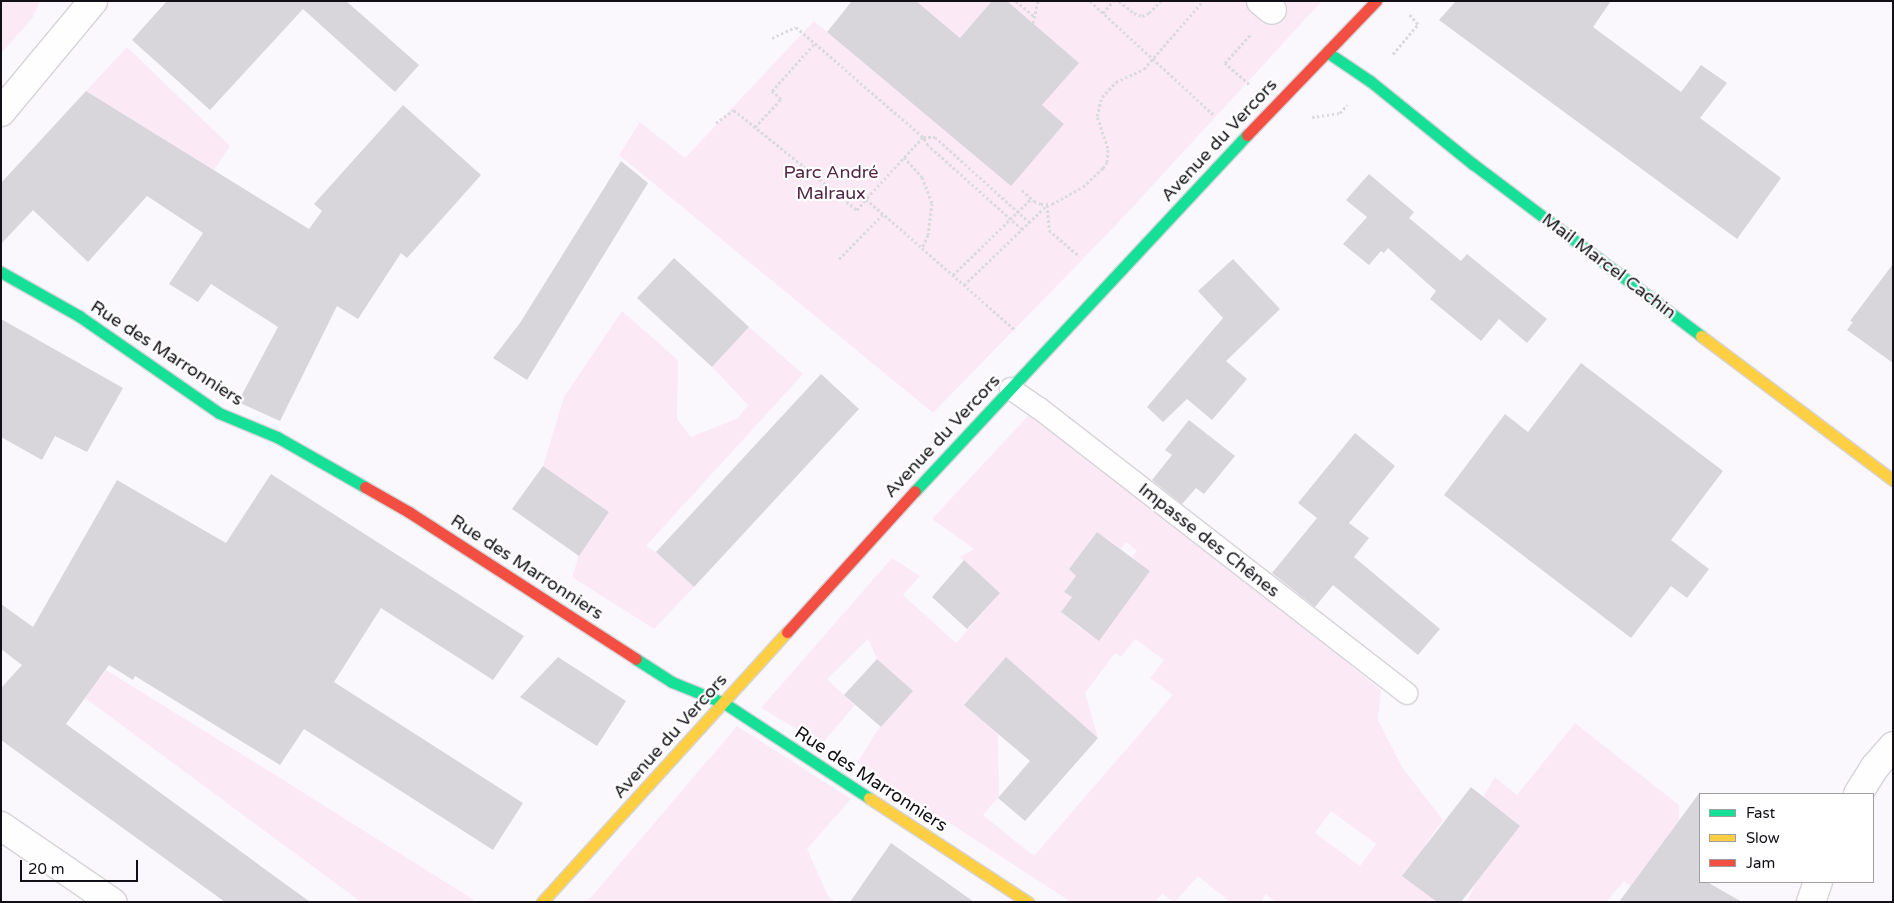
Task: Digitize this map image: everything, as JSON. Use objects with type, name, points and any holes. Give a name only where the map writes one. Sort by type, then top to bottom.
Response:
[{"type":"street","points":[[1,112],[93,1]]},
{"type":"street","name":"Avenue du Vercors","points":[[542,902],[1010,388],[1275,105],[1376,1]]},
{"type":"street","name":"Mail Marcel Cachin","points":[[1327,52],[1370,81],[1474,164],[1893,480]]},
{"type":"street","name":"Rue des Marronniers","points":[[1,272],[79,316],[219,412],[277,437],[408,512],[672,682],[724,703],[1028,902]]},
{"type":"street","points":[[1859,793],[1875,767],[1893,746]]},
{"type":"street","points":[[1,826],[112,902]]},
{"type":"street","points":[[1811,902],[1818,883]]},
{"type":"lane","name":"Impasse des Chênes","points":[[1010,388],[1047,414],[1406,693]]},
{"type":"path","points":[[1016,1],[1034,16]]},
{"type":"path","points":[[1033,24],[1038,1]]},
{"type":"path","points":[[1090,1],[1213,114]]},
{"type":"path","points":[[1103,13],[1113,1]]},
{"type":"path","points":[[1119,1],[1134,13],[1142,16],[1149,13],[1161,1]]},
{"type":"path","points":[[964,285],[1047,205],[1083,187],[1103,168],[1108,155],[1108,148],[1099,126],[1097,107],[1108,89],[1125,77],[1144,69],[1203,1]]},
{"type":"path","points":[[1267,5],[1225,63],[1275,105]]},
{"type":"path","points":[[772,38],[796,27],[923,137],[928,145],[1022,229]]},
{"type":"path","points":[[755,127],[781,99],[772,91],[815,44]]},
{"type":"path","points":[[716,123],[734,110],[857,210],[923,137],[934,137],[1029,222]]},
{"type":"path","points":[[904,157],[922,177],[932,204],[928,235],[922,248]]},
{"type":"path","points":[[1022,190],[1032,199],[1047,205]]},
{"type":"path","points":[[953,275],[1032,199]]},
{"type":"path","points":[[866,200],[1044,353]]},
{"type":"path","points":[[1047,205],[1049,230],[1079,256]]},
{"type":"path","points":[[839,259],[883,214]]},
{"type":"green space","points":[[1,1],[40,1],[33,17],[1,54]]},
{"type":"green space","points":[[916,1],[992,1],[960,38]]},
{"type":"green space","name":"Parc André Malraux","points":[[1007,1],[1322,1],[1117,224],[933,413],[619,155],[640,122],[685,158],[814,21],[1011,185],[1064,124],[1042,105],[1079,63]]},
{"type":"green space","points":[[127,47],[230,146],[214,170],[86,91]]},
{"type":"green space","points":[[622,311],[678,360],[677,419],[691,437],[738,418],[748,405],[712,367],[749,327],[803,374],[646,546],[656,552],[694,587],[654,629],[572,577],[579,556],[609,512],[543,466],[564,397]]},
{"type":"green space","points":[[1029,415],[1304,627],[1381,690],[1378,720],[1402,767],[1443,820],[1425,845],[1435,853],[1434,899],[1432,902],[1275,902],[1266,894],[1261,902],[1230,902],[1198,876],[1175,902],[1162,894],[1155,902],[1071,902],[857,763],[877,731],[912,691],[877,659],[868,639],[827,679],[855,705],[822,744],[761,708],[892,558],[920,576],[903,595],[956,643],[1000,593],[960,557],[974,549],[932,519]],"holes":[[[1097,532],[1121,549],[1126,542],[1137,551],[1132,557],[1150,571],[1110,625],[1094,613],[1082,629],[1061,612],[1072,597],[1064,592],[1076,576],[1069,569]],[[1135,639],[1164,660],[1150,678],[1173,695],[1034,856],[983,815],[999,797],[998,734],[964,705],[1006,658],[1098,738],[1085,693],[1115,653],[1121,657]],[[1331,811],[1376,844],[1360,866],[1315,833]]]},
{"type":"green space","points":[[106,670],[477,902],[361,902],[85,698]]},
{"type":"green space","points":[[1575,723],[1679,805],[1679,820],[1663,843],[1699,868],[1699,883],[1702,883],[1694,902],[1650,902],[1624,881],[1606,902],[1467,902],[1475,884],[1520,826],[1483,797],[1495,777],[1517,795]]},
{"type":"green space","points":[[737,726],[851,799],[807,849],[828,896],[837,902],[587,902]]},
{"type":"building","points":[[167,1],[346,1],[419,65],[395,92],[303,9],[210,110],[132,40]]},
{"type":"building","points":[[852,1],[916,1],[960,38],[992,1],[1007,1],[1079,63],[1042,105],[1064,124],[1011,186],[827,32]]},
{"type":"building","points":[[1456,1],[1611,1],[1593,27],[1681,92],[1701,65],[1727,83],[1700,118],[1781,178],[1737,239],[1439,20]]},
{"type":"building","points":[[86,91],[309,229],[322,211],[314,204],[403,105],[481,175],[407,258],[401,253],[358,319],[337,306],[280,421],[238,402],[278,327],[211,284],[198,302],[169,284],[203,233],[147,196],[88,262],[33,210],[1,244],[1,183]]},
{"type":"building","points":[[621,161],[648,183],[527,380],[493,358],[520,323]]},
{"type":"building","points":[[1369,174],[1414,212],[1409,218],[1461,261],[1467,254],[1547,319],[1527,343],[1499,319],[1481,341],[1430,299],[1436,291],[1388,248],[1384,253],[1381,251],[1369,265],[1343,244],[1367,217],[1346,200]]},
{"type":"building","points":[[674,258],[749,327],[712,367],[637,298]]},
{"type":"building","points":[[1233,259],[1280,309],[1226,361],[1247,379],[1212,420],[1187,399],[1163,422],[1147,407],[1223,318],[1198,291]]},
{"type":"building","points":[[1893,264],[1893,363],[1847,330],[1853,322],[1850,321]]},
{"type":"building","points":[[1,319],[123,388],[87,452],[55,436],[42,460],[1,437]]},
{"type":"building","points":[[1581,363],[1723,471],[1671,540],[1709,569],[1687,598],[1671,586],[1631,638],[1444,495],[1505,414],[1528,432]]},
{"type":"building","points":[[821,374],[859,409],[694,587],[656,552]]},
{"type":"building","points":[[1189,420],[1235,456],[1204,494],[1196,488],[1182,504],[1152,480],[1172,455],[1165,450]]},
{"type":"building","points":[[1355,433],[1395,466],[1349,523],[1369,538],[1354,557],[1440,629],[1418,655],[1333,585],[1315,607],[1272,573],[1317,518],[1298,503]]},
{"type":"building","points":[[543,466],[609,512],[579,556],[512,509]]},
{"type":"building","points":[[271,474],[524,636],[493,680],[381,608],[334,682],[523,803],[493,850],[304,729],[280,765],[135,676],[133,680],[109,665],[66,724],[310,902],[225,902],[1,740],[1,688],[22,665],[1,649],[1,604],[33,627],[117,480],[226,543]]},
{"type":"building","points":[[1097,532],[1150,571],[1099,641],[1061,612],[1072,597],[1064,592],[1076,576],[1069,569]]},
{"type":"building","points":[[964,560],[1000,593],[967,629],[932,597]]},
{"type":"building","points":[[558,657],[626,701],[597,746],[520,697]]},
{"type":"building","points":[[1006,657],[1098,738],[1025,821],[998,798],[1030,761],[964,705]]},
{"type":"building","points":[[877,659],[913,691],[881,727],[844,695]]},
{"type":"building","points":[[1471,787],[1520,826],[1461,902],[1437,902],[1402,876]]},
{"type":"building","points":[[1699,793],[1699,883],[1709,883],[1742,902],[1619,902]]},
{"type":"building","points":[[891,843],[974,902],[850,902]]},
{"type":"traffic: fast","points":[[1327,52],[1370,81],[1473,164],[1701,336]]},
{"type":"traffic: fast","points":[[915,491],[1247,135]]},
{"type":"traffic: fast","points":[[1,272],[79,316],[219,413],[277,437],[365,487]]},
{"type":"traffic: fast","points":[[636,659],[672,682],[724,703],[869,798]]},
{"type":"traffic: slow","points":[[1701,336],[1893,480]]},
{"type":"traffic: slow","points":[[542,902],[787,632]]},
{"type":"traffic: slow","points":[[869,798],[1028,902]]},
{"type":"traffic: jam","points":[[1247,135],[1376,1]]},
{"type":"traffic: jam","points":[[365,487],[409,512],[636,659]]},
{"type":"traffic: jam","points":[[787,632],[915,491]]}]
